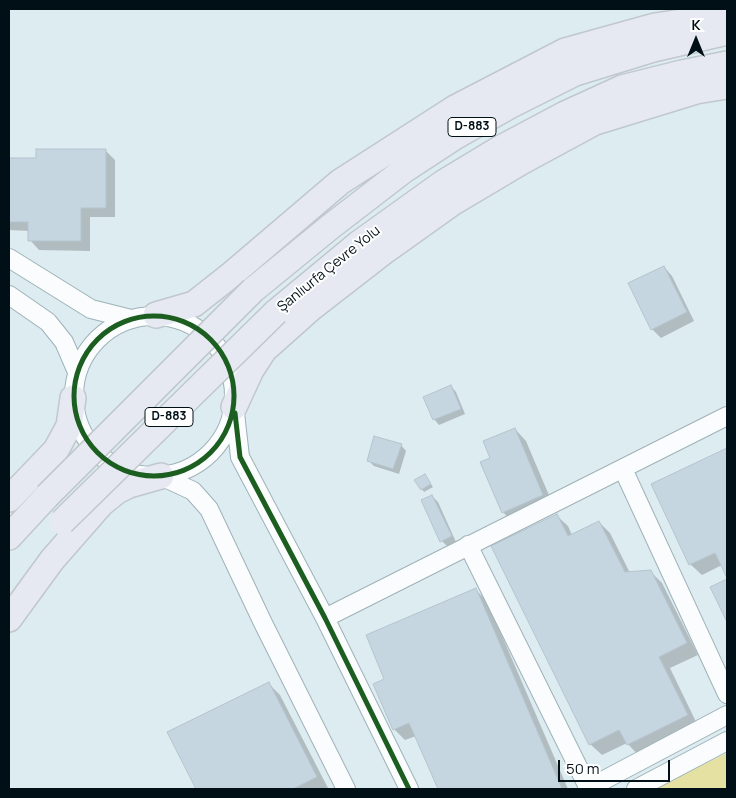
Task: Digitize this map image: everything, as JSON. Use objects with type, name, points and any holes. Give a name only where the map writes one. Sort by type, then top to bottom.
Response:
[{"type":"highway","points":[[156,316],[194,304],[340,182],[454,108],[565,51],[655,26],[727,14]]},
{"type":"highway","name":"D-883","points":[[9,537],[47,496],[253,290],[404,170],[456,136],[574,73],[652,49],[727,32]]},
{"type":"highway","name":"Şanlıurfa Çevre Yolu","points":[[9,590],[62,522],[276,312],[358,244],[443,183],[501,148],[566,114],[622,88],[727,64]]},
{"type":"highway","points":[[234,407],[251,370],[264,350],[310,309],[386,250],[452,203],[521,162],[595,122],[696,91],[727,86]]},
{"type":"highway","points":[[9,499],[56,450],[69,426],[74,398]]},
{"type":"highway","points":[[9,620],[52,560],[101,504],[123,488],[161,476]]},
{"type":"street","points":[[9,258],[91,309],[131,319]]},
{"type":"street","points":[[9,295],[48,322],[64,342],[77,372]]},
{"type":"street","points":[[234,407],[226,432],[210,454],[188,469],[161,476],[134,474],[110,463],[91,446],[78,423],[74,398],[77,372],[89,349],[107,330],[131,319],[156,316],[182,320],[206,334],[223,354],[234,380],[234,407],[240,457],[324,618],[409,789]]},
{"type":"street","points":[[324,618],[727,416]]},
{"type":"street","points":[[623,469],[727,694]]},
{"type":"street","points":[[161,476],[194,492],[209,508],[346,789]]},
{"type":"street","points":[[468,545],[589,789],[727,715]]},
{"type":"street","points":[[636,789],[727,741]]},
{"type":"shaded area","points":[[727,753],[727,789],[654,789]]},
{"type":"building","points":[[36,149],[106,149],[106,208],[81,208],[81,241],[28,241],[28,222],[9,222],[9,158],[36,158]]},
{"type":"building","points":[[664,266],[687,312],[651,330],[628,283]]},
{"type":"building","points":[[451,385],[461,409],[433,420],[423,397]]},
{"type":"building","points":[[515,428],[543,495],[502,513],[480,462],[490,458],[483,441]]},
{"type":"building","points":[[374,436],[402,444],[393,469],[367,461]]},
{"type":"building","points":[[727,448],[727,578],[715,553],[689,565],[651,484]]},
{"type":"building","points":[[425,474],[431,484],[421,490],[414,480]]},
{"type":"building","points":[[432,495],[452,536],[440,542],[421,500]]},
{"type":"building","points":[[557,514],[568,536],[599,521],[625,572],[651,570],[687,643],[659,657],[688,715],[627,745],[619,730],[589,745],[491,546]]},
{"type":"building","points":[[727,579],[727,622],[710,587]]},
{"type":"building","points":[[476,588],[562,789],[438,789],[409,723],[393,730],[373,684],[384,679],[366,635]]},
{"type":"building","points":[[269,682],[317,777],[293,789],[196,789],[167,732]]},
{"type":"cycle path","points":[[146,316],[162,316],[192,325],[211,339],[228,365],[234,388],[234,396],[234,404],[228,427],[211,453],[192,467],[177,473],[162,476],[146,476],[116,467],[92,447],[83,434],[77,419],[74,404],[74,388],[83,358],[103,334],[116,325],[131,319],[146,316]]},
{"type":"cycle path","points":[[235,413],[240,457],[325,618],[409,789]]}]
